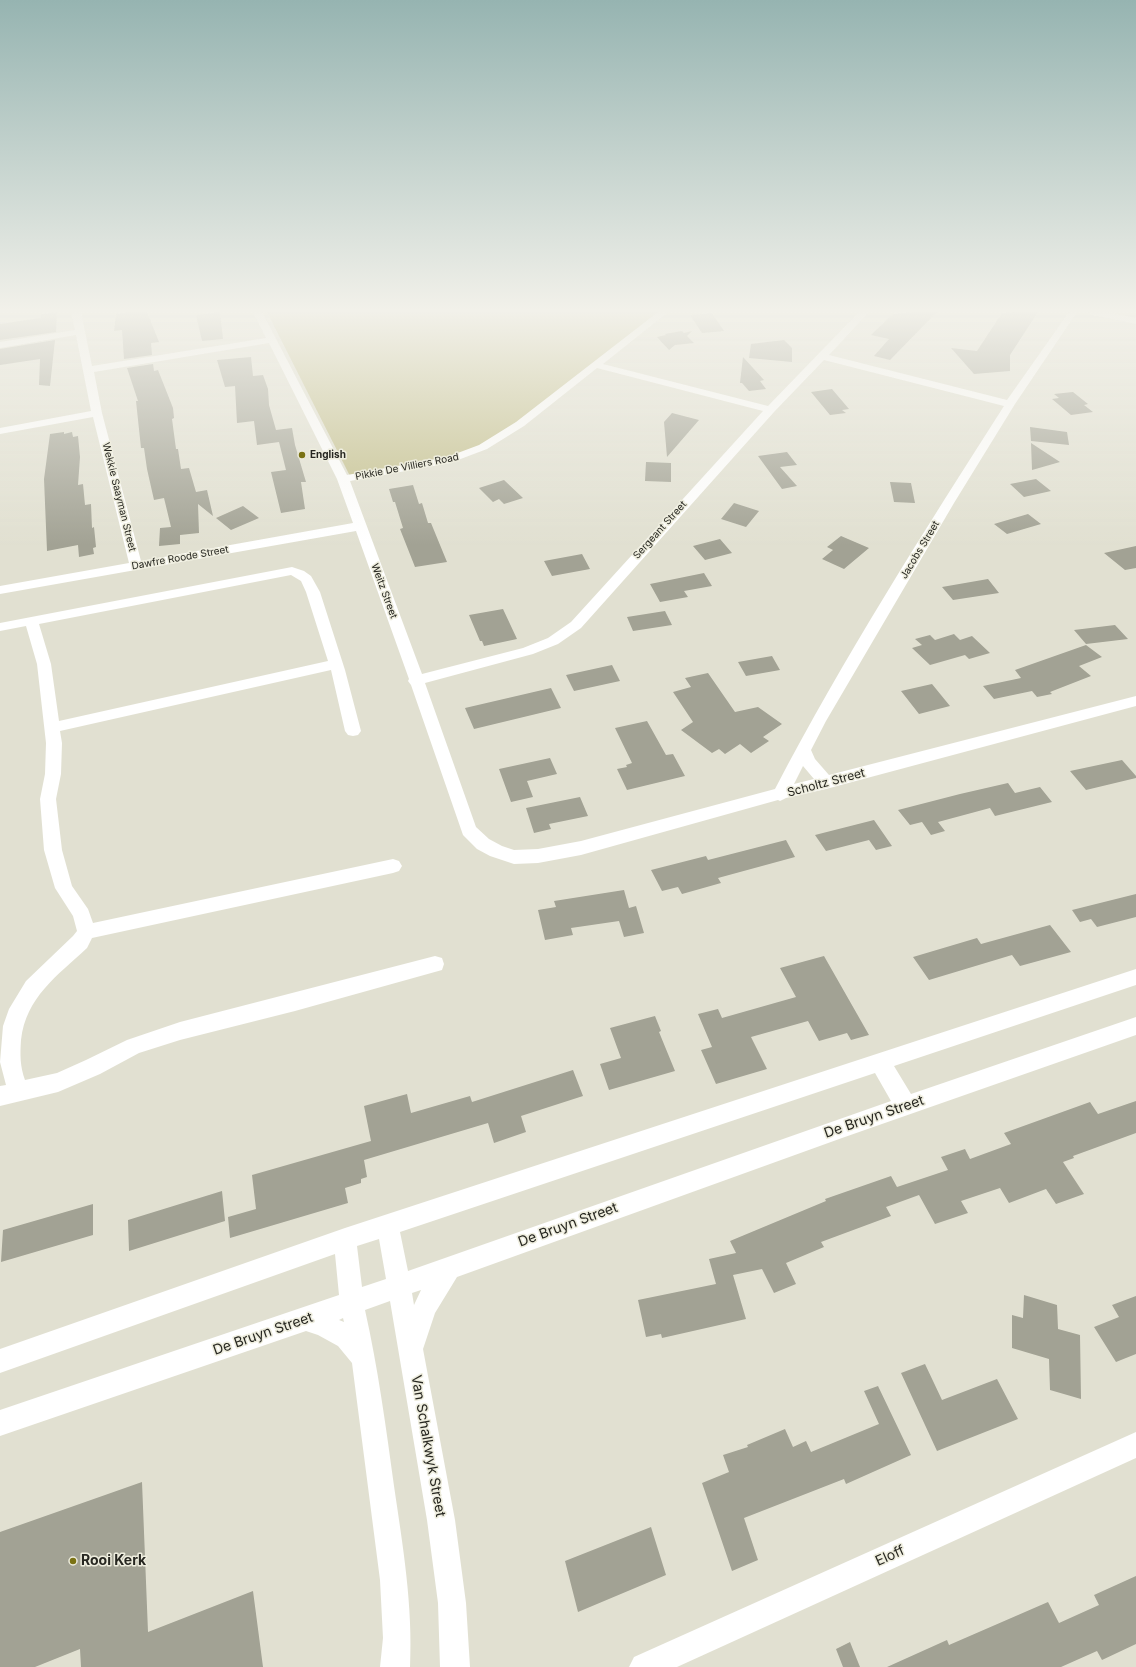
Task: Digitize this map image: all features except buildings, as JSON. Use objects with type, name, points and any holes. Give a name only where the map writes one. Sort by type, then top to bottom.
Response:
[{"type":"street","name":"Wekkie Saayman Street","points":[[92,390],[136,566]]},
{"type":"street","name":"Weitz Street","points":[[297,390],[343,479],[415,681],[443,752],[469,830],[483,844],[496,851],[514,857]]},
{"type":"street","name":"Pikkie De Villiers Road","points":[[343,479],[450,460],[476,450],[500,438],[564,390]]},
{"type":"street","points":[[692,390],[770,410]]},
{"type":"street","name":"Sergeant Street","points":[[415,681],[528,651],[553,640],[576,625],[789,390]]},
{"type":"street","points":[[954,390],[1010,404]]},
{"type":"street","name":"Jacobs Street","points":[[780,795],[826,707],[1020,390]]},
{"type":"street","points":[[0,431],[97,413]]},
{"type":"street","name":"Dawfre Roode Street","points":[[0,590],[360,526]]},
{"type":"street","points":[[0,627],[292,572],[299,574],[306,579],[313,592],[336,664],[353,731]]},
{"type":"street","points":[[31,620],[41,652],[54,743],[53,774],[48,799],[53,850],[64,888],[82,914],[86,932],[80,942],[33,986],[19,1009],[13,1026],[9,1093],[58,1082],[134,1046],[180,1031],[435,964]]},
{"type":"street","points":[[52,728],[336,664]]},
{"type":"street","name":"Scholtz Street","points":[[514,857],[538,856],[581,848],[683,819],[780,795],[1136,701]]},
{"type":"street","points":[[803,750],[808,762],[826,783]]},
{"type":"street","points":[[86,932],[393,866]]},
{"type":"street","points":[[0,1361],[345,1239],[1136,977]]},
{"type":"street","name":"De Bruyn Street","points":[[0,1423],[399,1287],[450,1267],[1136,1026]]},
{"type":"street","points":[[880,1062],[906,1106]]},
{"type":"street","name":"Van Schalkwyk Street","points":[[388,1226],[442,1520],[452,1603],[455,1667]]},
{"type":"street","points":[[345,1239],[352,1303],[363,1356],[394,1580],[397,1638],[395,1667]]},
{"type":"street","points":[[411,1348],[421,1316],[439,1281],[450,1267]]},
{"type":"street","points":[[306,1319],[322,1324],[346,1337],[363,1356]]},
{"type":"street","name":"Eloff","points":[[644,1667],[1136,1445]]},
{"type":"shaded area","points":[[306,390],[561,390],[499,438],[453,458],[351,478]]},
{"type":"place","name":"English","points":[[302,455]]},
{"type":"place","name":"Rooi Kerk","points":[[73,1561]]}]
